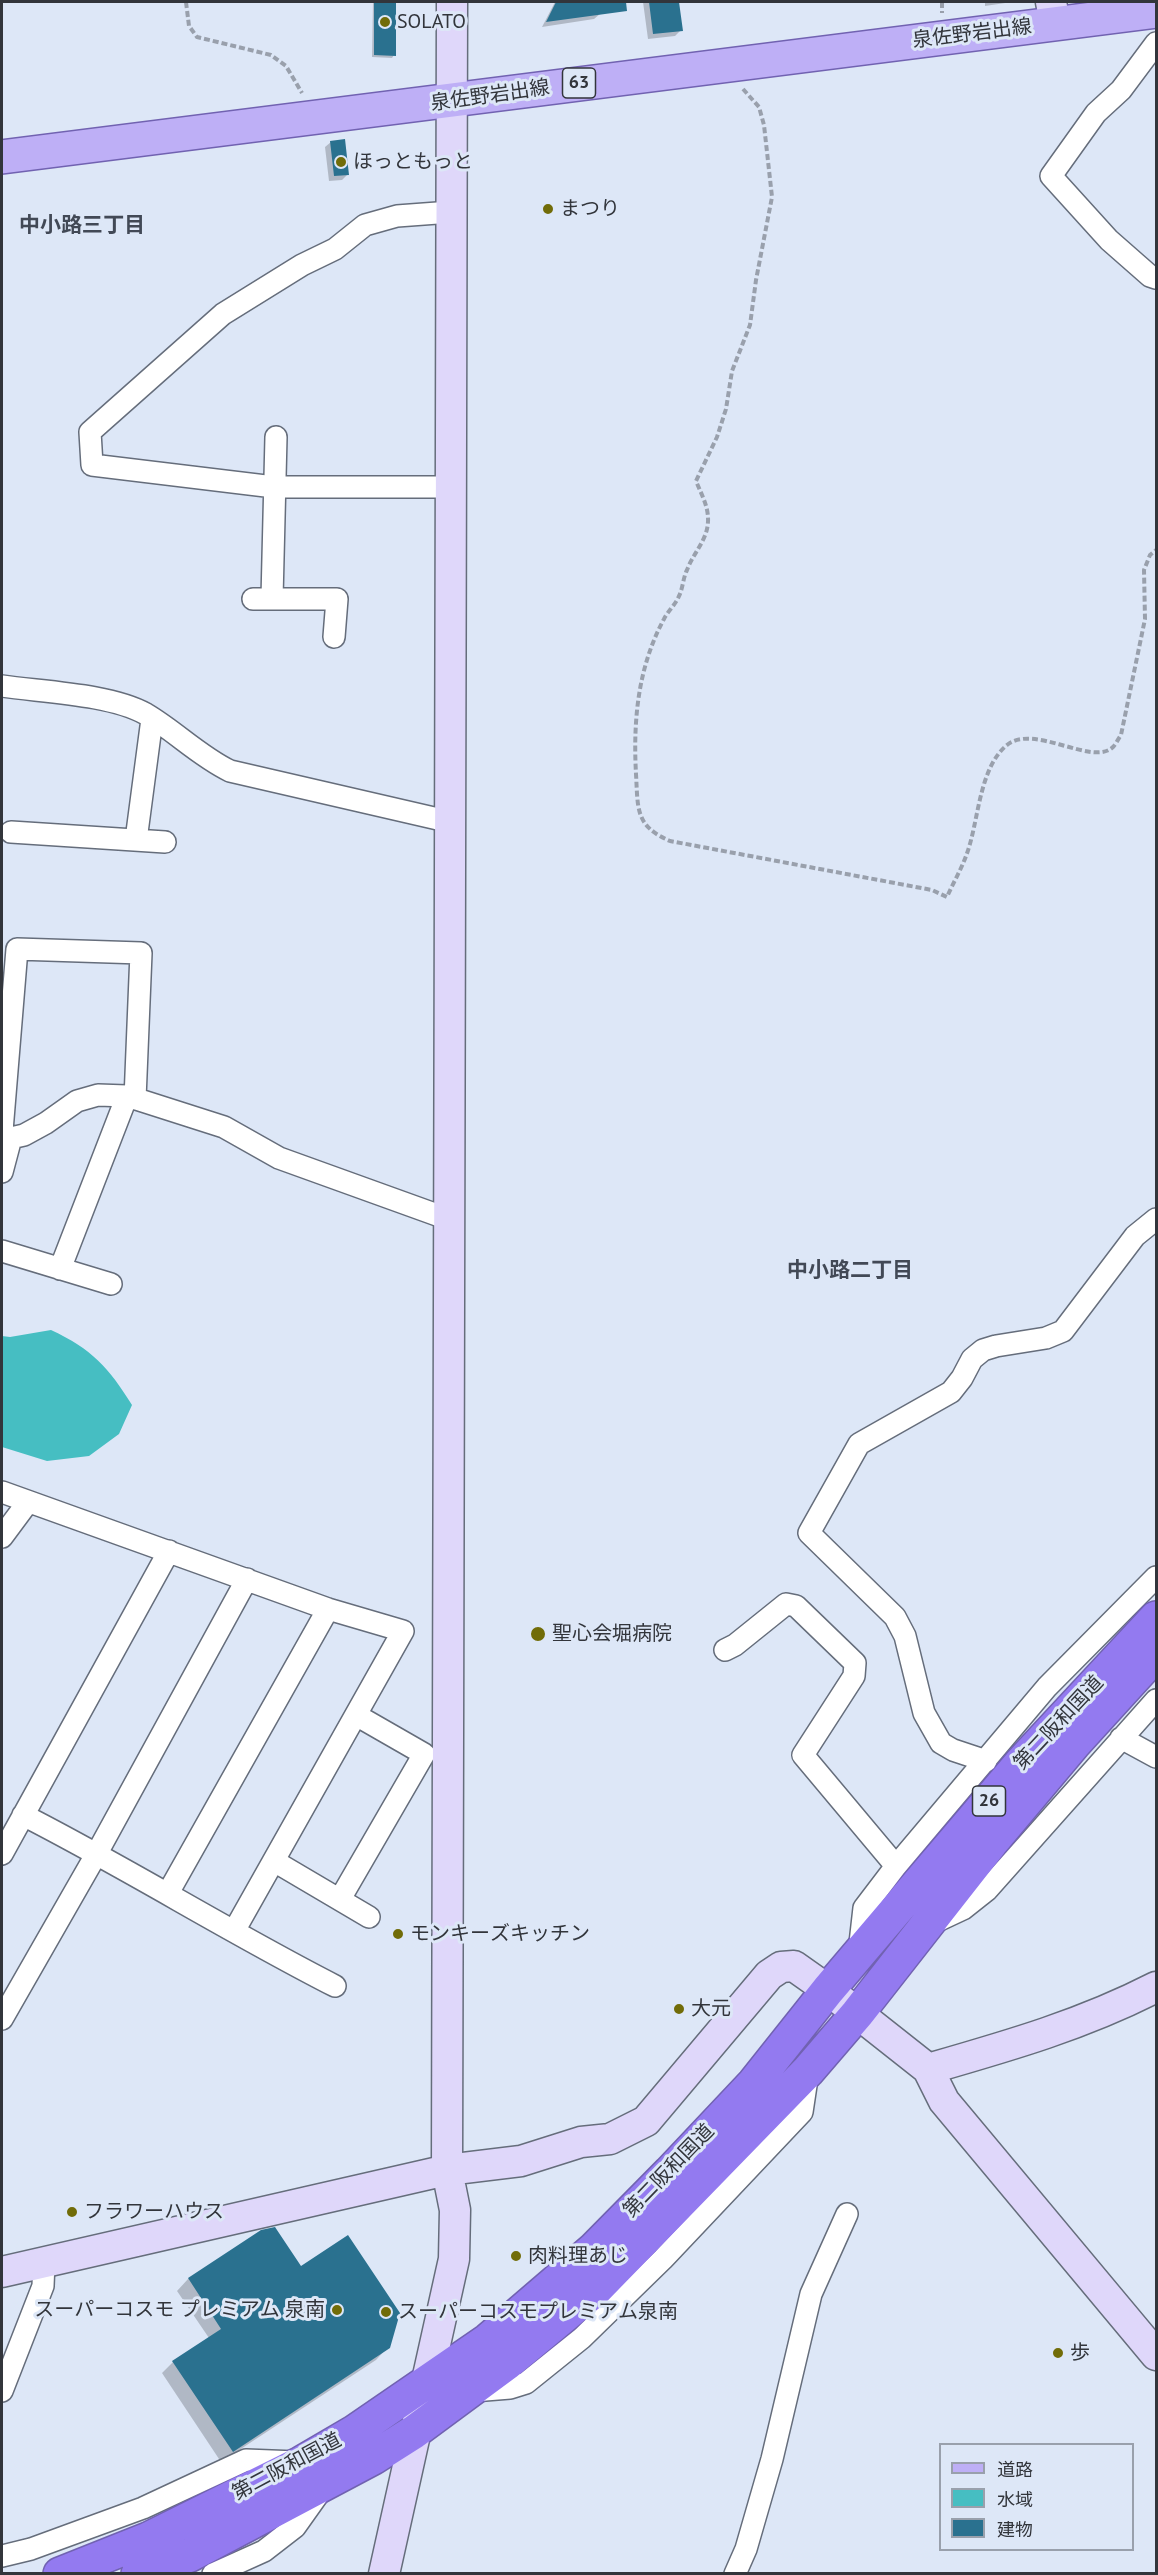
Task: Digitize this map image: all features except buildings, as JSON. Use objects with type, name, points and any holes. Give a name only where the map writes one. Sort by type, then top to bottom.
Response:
[{"type":"highway","name":"第二阪和国道","points":[[60,2574],[148,2539],[301,2463],[354,2432],[488,2340],[594,2249],[754,2083],[828,1990],[1021,1763],[1156,1618]]},
{"type":"highway","name":"第二阪和国道","points":[[138,2574],[190,2555],[374,2458],[470,2391],[595,2290],[808,2071],[857,2014],[1074,1744],[1156,1654]]},
{"type":"main road","name":"泉佐野岩出線","points":[[2,157],[722,66],[1053,12],[1113,9],[1156,11]]},
{"type":"street","points":[[384,2574],[454,2259],[455,2210],[447,2170],[447,1638],[451,1220],[452,2]]},
{"type":"street","points":[[1156,43],[1121,90],[1096,113],[1050,176],[1109,240],[1150,276],[1156,278]]},
{"type":"street","points":[[450,487],[274,487],[92,465],[90,432],[223,314],[303,265],[335,249],[365,225],[397,216],[451,212]]},
{"type":"street","points":[[276,437],[274,487],[263,598],[337,599],[334,637]]},
{"type":"street","points":[[2,686],[107,700],[145,714],[211,762],[230,771],[450,822]]},
{"type":"street","points":[[136,840],[152,719]]},
{"type":"street","points":[[11,832],[165,842]]},
{"type":"street","points":[[2,1172],[17,949],[141,953],[131,1097],[60,1269]]},
{"type":"street","points":[[5,1136],[24,1135],[77,1101],[98,1095],[131,1097],[224,1127],[279,1158],[451,1220]]},
{"type":"street","points":[[986,1761],[952,1750],[941,1743],[924,1713],[905,1636],[895,1617],[809,1533],[859,1444],[951,1392],[972,1359],[983,1350],[1046,1338],[1063,1331],[1135,1236],[1156,1219]]},
{"type":"street","points":[[2,1251],[111,1284]]},
{"type":"street","points":[[2,1492],[328,1610],[403,1631],[234,1931]]},
{"type":"street","points":[[2,1537],[28,1502]]},
{"type":"street","points":[[2,1854],[169,1551]]},
{"type":"street","points":[[859,1953],[864,1908],[896,1866],[1047,1687],[1156,1577]]},
{"type":"street","points":[[2,2019],[97,1853],[247,1579]]},
{"type":"street","points":[[724,1650],[735,1645],[786,1604],[796,1606],[855,1664],[854,1676],[803,1755],[896,1866]]},
{"type":"street","points":[[168,1893],[328,1610]]},
{"type":"street","points":[[924,1928],[963,1909],[987,1890],[1156,1700]]},
{"type":"street","points":[[340,1899],[424,1754],[356,1715]]},
{"type":"street","points":[[1121,1738],[1156,1757]]},
{"type":"street","points":[[23,1815],[97,1853],[335,1986]]},
{"type":"street","points":[[274,1861],[369,1917]]},
{"type":"street","points":[[2,2272],[447,2170],[521,2161],[581,2142],[610,2139],[646,2121],[769,1975],[781,1967],[794,1966],[928,2068],[944,2101],[1156,2355]]},
{"type":"street","points":[[928,2068],[1025,2042],[1080,2023],[1156,1987]]},
{"type":"street","points":[[735,2574],[746,2549],[772,2459],[811,2294],[846,2214]]},
{"type":"street","points":[[2,2391],[43,2286],[44,2262]]},
{"type":"street","points":[[2,2556],[31,2549],[143,2508],[246,2460],[301,2463]]},
{"type":"street","points":[[213,2574],[264,2551],[295,2527],[326,2484]]},
{"type":"path","points":[[186,2],[189,26],[197,37],[271,55],[286,66],[318,118]]},
{"type":"path","points":[[722,66],[759,107],[765,125],[772,197],[750,325],[732,371],[726,409],[717,437],[696,482],[708,509],[707,530],[686,572],[680,596],[660,628],[644,668],[638,696],[635,746],[637,799],[642,819],[651,833],[670,841],[932,890],[947,897],[967,854],[991,767],[1008,745],[1021,739],[1053,742],[1099,753],[1113,748],[1121,735],[1145,619],[1144,570],[1150,555],[1156,550]]},
{"type":"water","points":[[51,1330],[89,1352],[107,1370],[132,1405],[119,1434],[89,1456],[47,1461],[2,1447],[2,1336],[10,1337]]},
{"type":"place","name":"SOLATO","points":[[385,22]]},
{"type":"place","name":"ほっともっと","points":[[341,162]]},
{"type":"place","name":"まつり","points":[[548,209]]},
{"type":"place","name":"聖心会堀病院","points":[[538,1634]]},
{"type":"place","name":"モンキーズキッチン","points":[[398,1934]]},
{"type":"place","name":"大元","points":[[679,2009]]},
{"type":"place","name":"フラワーハウス","points":[[72,2212]]},
{"type":"place","name":"肉料理あじ","points":[[516,2256]]},
{"type":"place","name":"スーパーコスモ プレミアム 泉南","points":[[337,2310]]},
{"type":"place","name":"スーパーコスモプレミアム泉南","points":[[386,2312]]},
{"type":"place","name":"歩","points":[[1058,2353]]},
{"type":"district","name":"中小路三丁目","points":[[82,226]]},
{"type":"district","name":"中小路二丁目","points":[[850,1271]]}]
